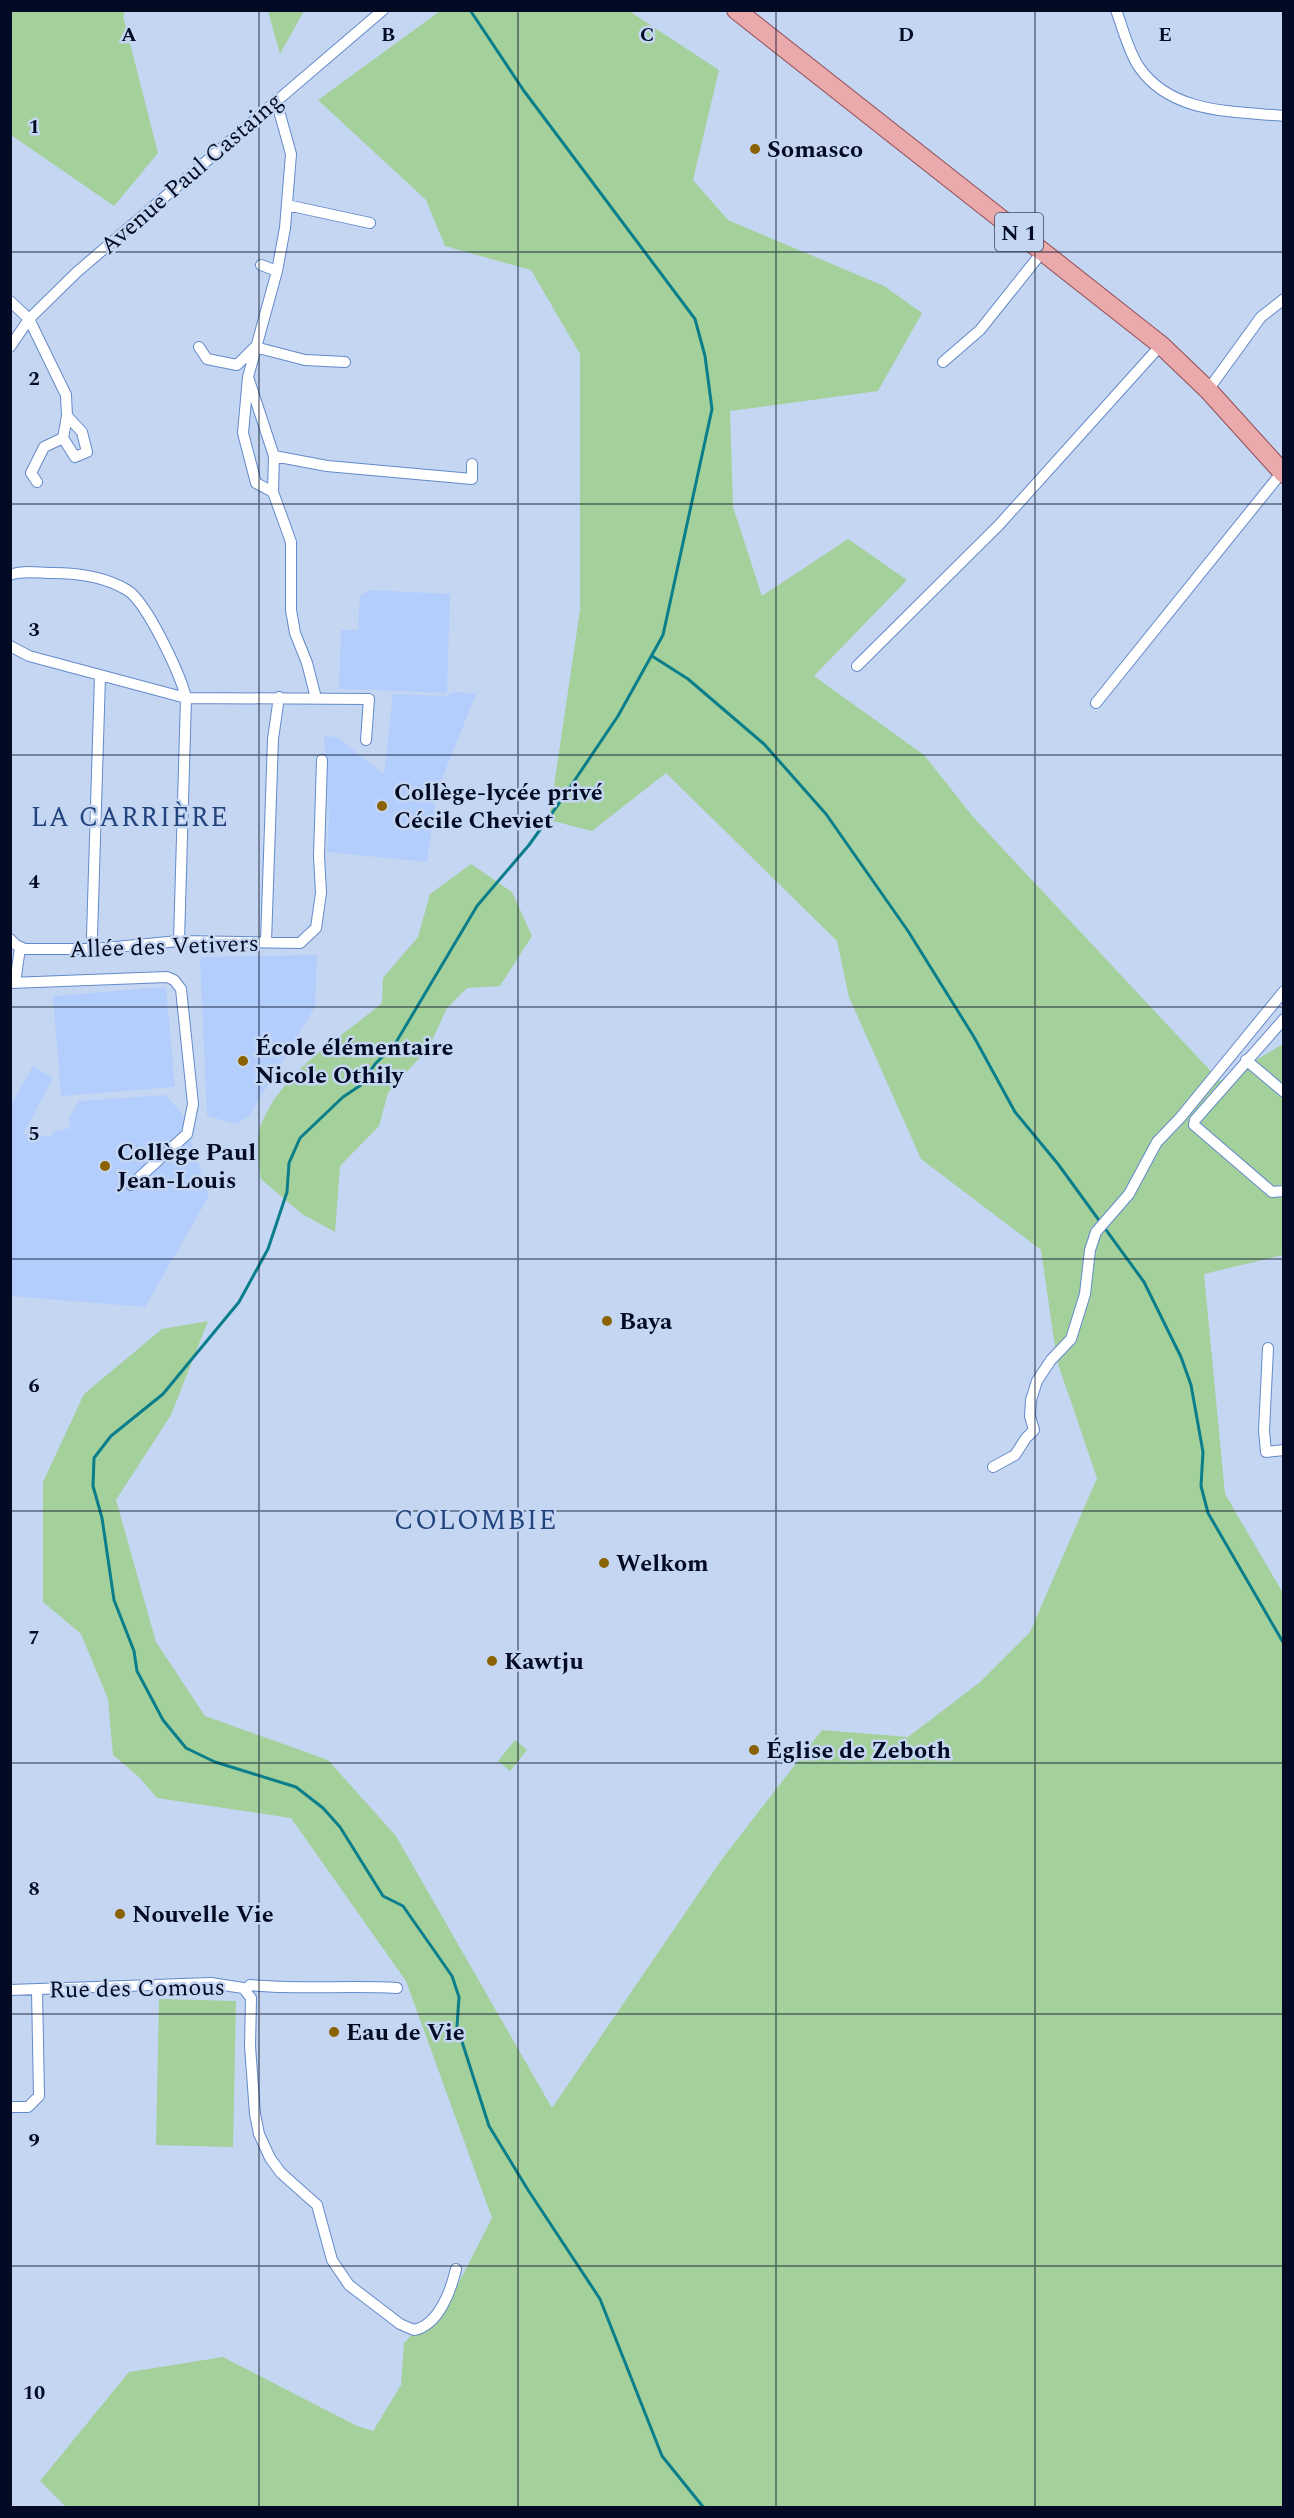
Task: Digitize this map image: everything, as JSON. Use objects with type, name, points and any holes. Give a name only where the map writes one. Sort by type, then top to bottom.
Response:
[{"type":"main road","name":"N 1","points":[[736,10],[1161,345],[1208,390],[1283,473]]},
{"type":"street","name":"Avenue Paul Castaing","points":[[10,347],[29,319],[77,272],[383,10]]},
{"type":"street","points":[[1116,10],[1139,67],[1170,97],[1200,107],[1284,116]]},
{"type":"street","points":[[273,492],[256,483],[243,433],[248,377],[277,271],[287,205],[291,154],[276,100]]},
{"type":"street","points":[[287,205],[370,223]]},
{"type":"street","points":[[943,362],[980,330],[1043,251]]},
{"type":"street","points":[[261,265],[277,271]]},
{"type":"street","points":[[1208,390],[1261,317],[1284,299]]},
{"type":"street","points":[[10,301],[29,319],[66,395],[67,416],[63,438],[75,457],[87,452],[82,432],[67,416]]},
{"type":"street","points":[[857,666],[999,525],[1161,345]]},
{"type":"street","points":[[199,347],[207,359],[237,365],[255,347]]},
{"type":"street","points":[[255,347],[305,360],[345,362]]},
{"type":"street","points":[[248,377],[274,456],[273,492],[290,538],[292,615],[316,698]]},
{"type":"street","points":[[37,482],[31,473],[44,447],[63,438]]},
{"type":"street","points":[[274,456],[327,466],[472,479],[472,464]]},
{"type":"street","points":[[1096,703],[1283,473]]},
{"type":"street","points":[[10,575],[30,573],[89,575],[128,590],[136,597],[153,625],[181,679],[186,699],[183,716],[179,941]]},
{"type":"street","points":[[10,646],[29,656],[186,699],[279,697],[369,699],[366,740]]},
{"type":"street","points":[[94,950],[92,912],[100,676]]},
{"type":"street","points":[[266,942],[273,739],[279,697]]},
{"type":"street","name":"Allée des Vetivers","points":[[20,948],[94,950],[179,941],[300,943],[316,928],[321,893],[319,856],[322,760]]},
{"type":"street","points":[[10,939],[20,948],[13,983],[167,977],[174,980],[181,989],[193,1104],[187,1134],[131,1185]]},
{"type":"street","points":[[993,1467],[1015,1455],[1034,1430],[1030,1416],[1034,1390],[1051,1360],[1071,1339],[1085,1294],[1090,1250],[1096,1232],[1129,1194],[1157,1142],[1180,1118],[1284,991]]},
{"type":"street","points":[[1282,1192],[1272,1192],[1194,1125],[1195,1120],[1284,1019]]},
{"type":"street","points":[[1246,1060],[1284,1092]]},
{"type":"street","points":[[1268,1348],[1264,1431],[1266,1452],[1284,1450]]},
{"type":"street","name":"Rue des Comous","points":[[10,1990],[211,1983],[238,1987],[246,1991],[252,2004],[250,2046],[255,2114],[259,2134],[281,2173],[316,2205],[332,2259],[341,2275],[364,2299],[400,2324],[414,2330],[424,2327],[442,2306],[450,2290],[456,2269]]},
{"type":"street","points":[[246,1991],[250,1985],[284,1989],[348,1985],[397,1988]]},
{"type":"street","points":[[10,2107],[32,2105],[40,2091],[37,1990]]},
{"type":"shaded area","points":[[370,590],[450,594],[447,693],[339,689],[341,630],[358,630],[360,596]]},
{"type":"shaded area","points":[[454,692],[476,694],[437,791],[427,862],[327,852],[329,816],[324,736],[337,737],[384,774],[393,694],[446,696]]},
{"type":"shaded area","name":"École élémentaire Nicole Othily","points":[[317,955],[315,1007],[249,1116],[236,1124],[207,1116],[200,957]]},
{"type":"shaded area","points":[[166,987],[175,1087],[61,1096],[53,996]]},
{"type":"shaded area","name":"Collège Paul Jean-Louis","points":[[33,1066],[53,1078],[23,1134],[52,1136],[53,1132],[70,1128],[69,1117],[79,1101],[166,1095],[182,1114],[209,1196],[145,1307],[11,1296],[11,1105]]},
{"type":"green space","points":[[11,10],[125,11],[123,16],[158,153],[114,206],[11,135]]},
{"type":"green space","points":[[268,11],[304,11],[280,54]]},
{"type":"green space","points":[[440,11],[629,11],[719,70],[693,180],[728,220],[884,286],[922,313],[878,391],[730,411],[733,507],[762,596],[848,539],[907,580],[814,676],[924,755],[974,818],[1220,1081],[1283,1044],[1283,1255],[1204,1274],[1225,1494],[1283,1593],[1283,2507],[67,2508],[40,2481],[129,2372],[223,2357],[357,2426],[373,2431],[401,2385],[404,2343],[455,2290],[492,2218],[406,1981],[291,1818],[157,1798],[139,1777],[113,1755],[108,1699],[81,1634],[43,1602],[43,1482],[84,1394],[162,1329],[208,1321],[171,1415],[116,1500],[156,1642],[205,1716],[328,1760],[396,1836],[552,2108],[722,1859],[822,1730],[908,1737],[979,1683],[1030,1632],[1097,1478],[1057,1361],[1041,1250],[921,1159],[849,997],[837,941],[666,773],[592,831],[549,820],[580,610],[580,354],[531,270],[445,246],[426,200],[318,100]]},
{"type":"green space","points":[[471,864],[512,892],[532,936],[500,986],[467,988],[447,1008],[429,1047],[388,1093],[379,1126],[340,1166],[335,1232],[302,1214],[261,1179],[258,1149],[260,1127],[273,1101],[300,1069],[382,1003],[383,978],[418,937],[430,894]]},
{"type":"green space","points":[[515,1740],[527,1750],[510,1771],[498,1761]]},
{"type":"green space","points":[[159,1999],[236,2001],[233,2147],[156,2145]]},
{"type":"waterway","points":[[470,10],[524,91],[695,319],[705,356],[712,409],[663,635],[618,716],[560,802],[529,845],[477,906],[395,1044],[375,1064],[361,1085],[343,1097],[300,1138],[289,1163],[287,1192],[268,1249],[239,1302],[163,1394],[111,1436],[94,1458],[93,1486],[102,1518],[114,1600],[134,1651],[137,1671],[163,1720],[186,1748],[215,1762],[296,1787],[323,1808],[340,1827],[383,1896],[403,1906],[452,1976],[459,1997],[457,2026],[489,2126],[600,2299],[662,2456],[704,2508]]},
{"type":"waterway","points":[[652,656],[688,679],[764,744],[826,814],[908,931],[974,1037],[1015,1112],[1058,1164],[1144,1282],[1181,1357],[1191,1385],[1203,1452],[1201,1486],[1208,1513],[1284,1644]]},
{"type":"place","name":"Somasco","points":[[755,149]]},
{"type":"place","name":"Collège-lycée privé Cécile Cheviet","points":[[382,806]]},
{"type":"place","name":"École élémentaire Nicole Othily","points":[[243,1061]]},
{"type":"place","name":"Collège Paul Jean-Louis","points":[[105,1166]]},
{"type":"place","name":"Baya","points":[[607,1321]]},
{"type":"place","name":"Welkom","points":[[604,1563]]},
{"type":"place","name":"Kawtju","points":[[492,1661]]},
{"type":"place","name":"Église de Zeboth","points":[[754,1750]]},
{"type":"place","name":"Nouvelle Vie","points":[[120,1914]]},
{"type":"place","name":"Eau de Vie","points":[[334,2032]]},
{"type":"district","name":"LA CARRIÈRE","points":[[130,817]]},
{"type":"district","name":"COLOMBIE","points":[[476,1520]]}]
